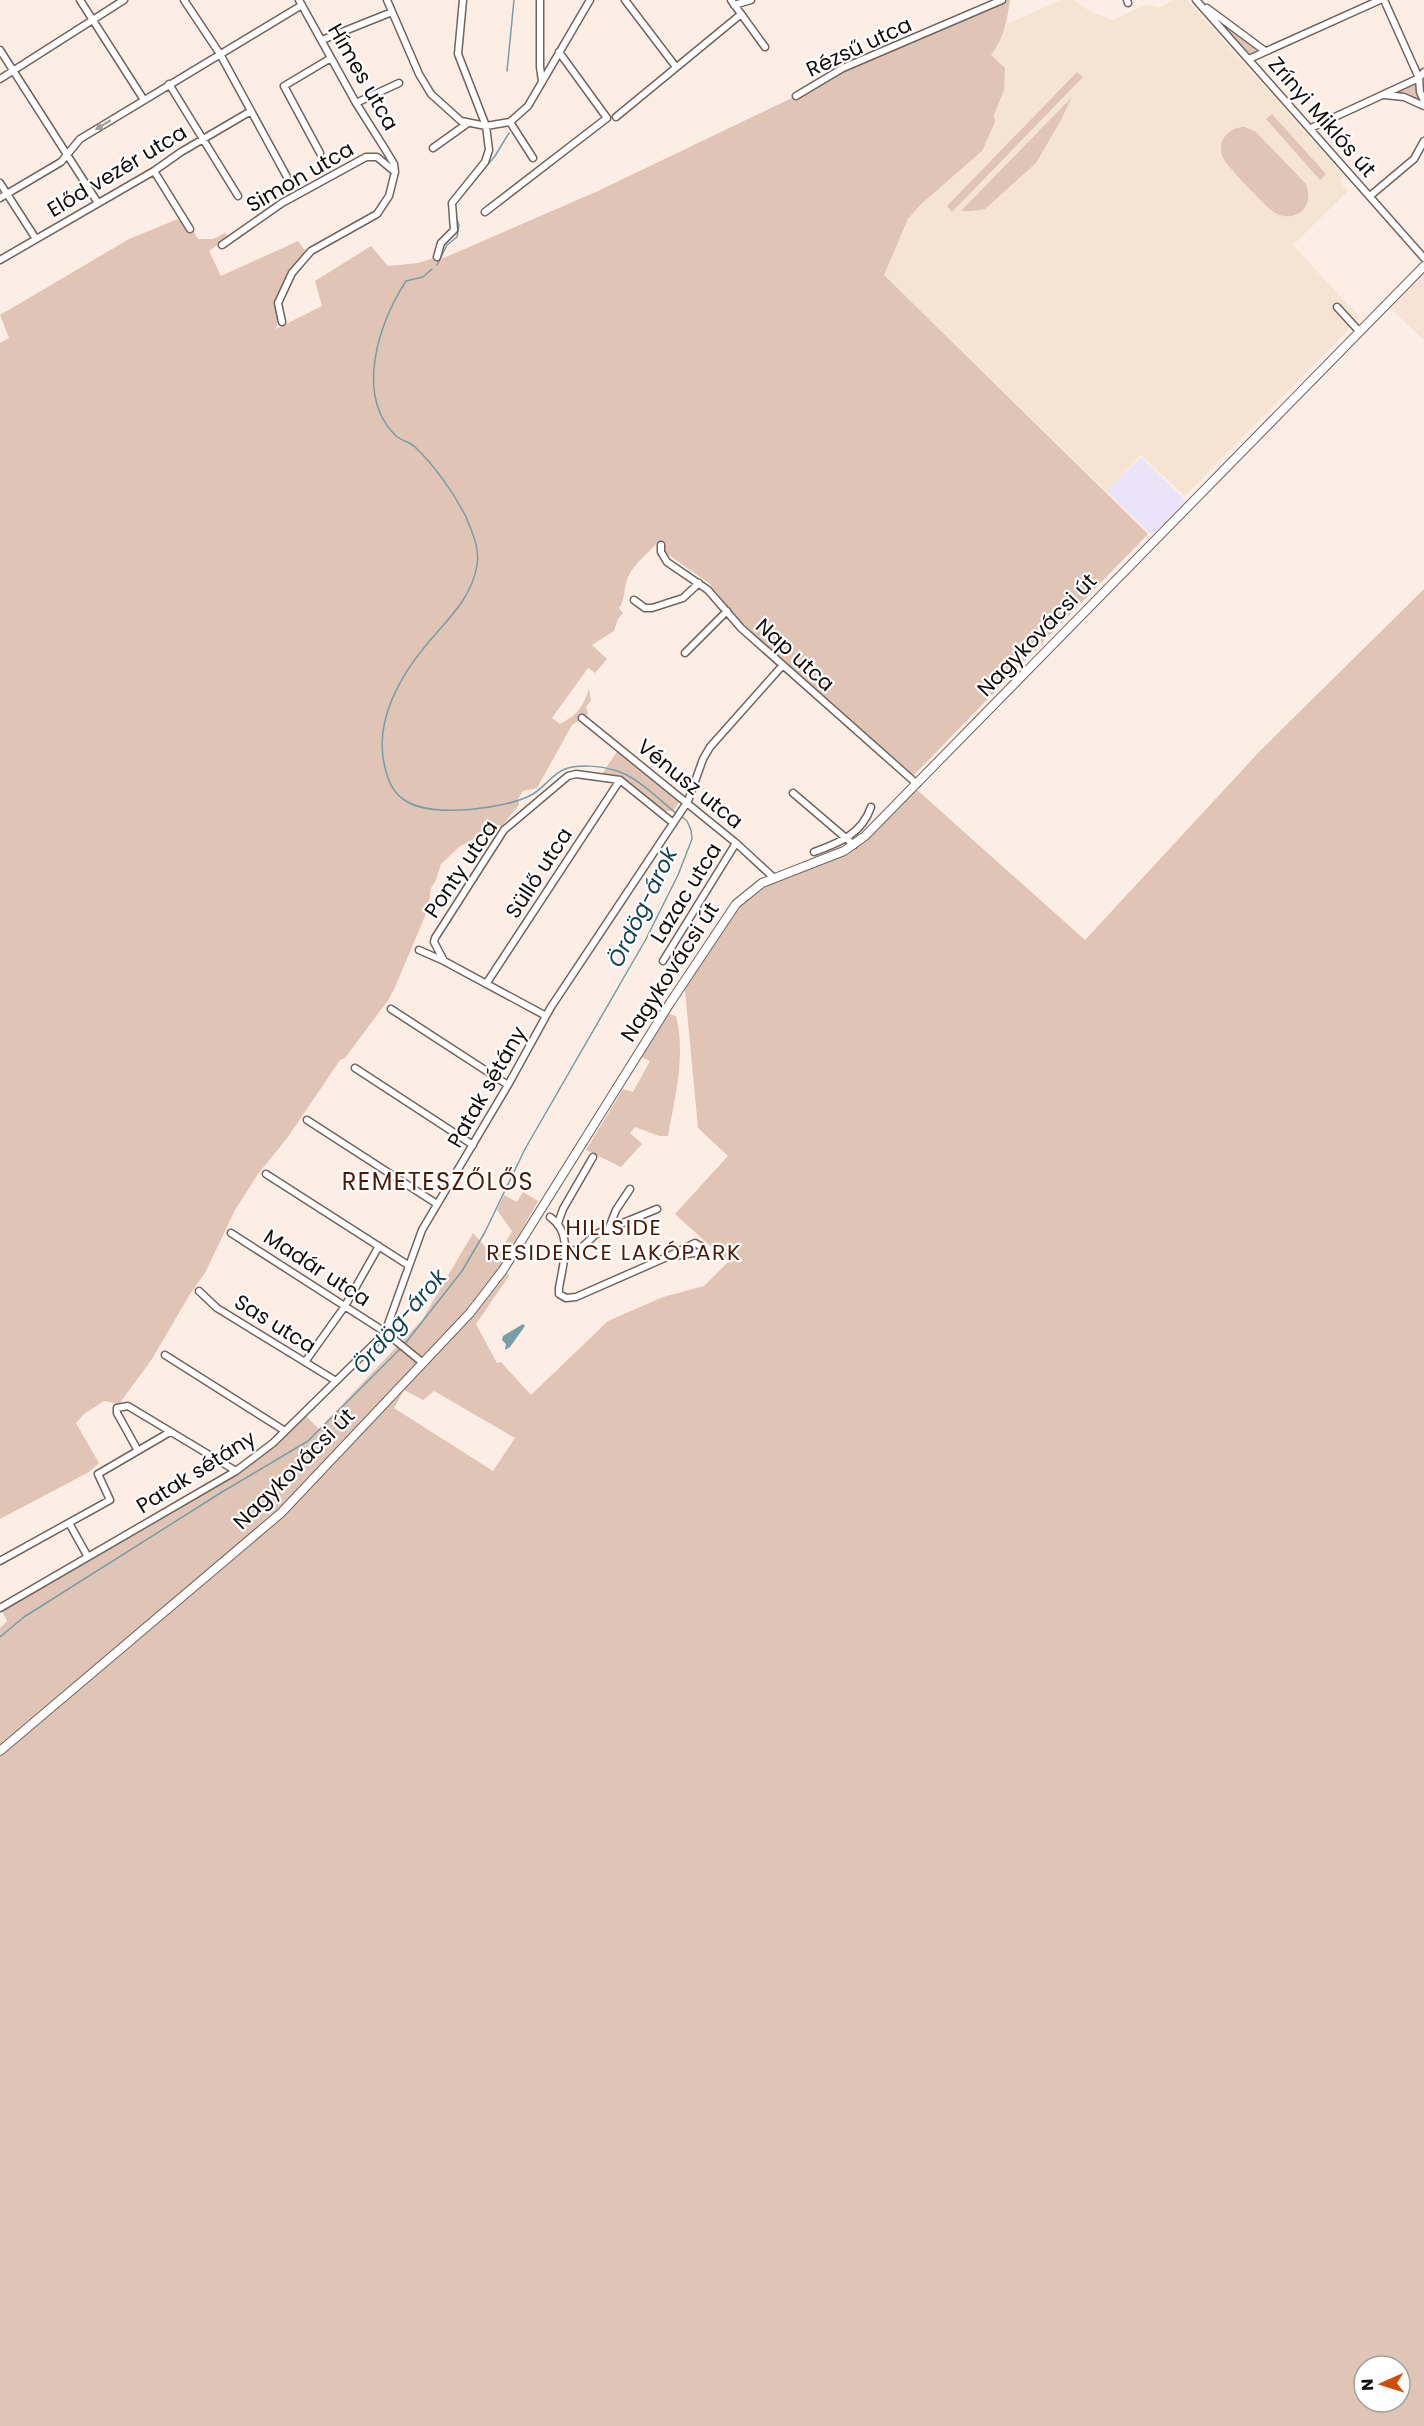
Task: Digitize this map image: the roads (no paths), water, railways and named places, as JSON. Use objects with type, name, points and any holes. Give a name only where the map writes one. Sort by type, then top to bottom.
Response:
[{"type":"street","points":[[80,0],[144,100]]},
{"type":"street","points":[[0,79],[124,0]]},
{"type":"street","points":[[184,0],[220,54],[287,177]]},
{"type":"street","points":[[387,0],[428,90],[452,114],[468,123],[486,126],[510,122],[528,106],[590,0]]},
{"type":"street","points":[[437,257],[441,243],[452,234],[454,227],[452,203],[485,162],[488,154],[486,126],[458,54],[463,0]]},
{"type":"street","points":[[540,0],[540,67],[543,81]]},
{"type":"street","points":[[625,0],[676,67]]},
{"type":"street","points":[[751,0],[733,2],[740,15],[765,47]]},
{"type":"street","name":"Rézsű utca","points":[[796,96],[843,68],[1002,0]]},
{"type":"street","name":"Zrínyi Miklós út","points":[[1197,0],[1265,51]]},
{"type":"street","name":"Zrínyi Miklós út","points":[[1197,0],[1423,257]]},
{"type":"street","points":[[1249,59],[1382,0],[1419,78],[1420,92],[1424,101]]},
{"type":"street","points":[[0,198],[62,162],[80,139],[220,54],[300,2]]},
{"type":"street","name":"Hímes utca","points":[[300,2],[356,103],[394,164],[395,172]]},
{"type":"street","points":[[322,40],[392,12]]},
{"type":"street","points":[[616,117],[740,15]]},
{"type":"street","points":[[0,50],[98,202]]},
{"type":"street","points":[[484,212],[607,118],[559,52]]},
{"type":"street","points":[[320,153],[284,86],[332,58]]},
{"type":"street","points":[[1311,128],[1419,78],[1424,72]]},
{"type":"street","points":[[356,103],[399,83]]},
{"type":"street","points":[[170,84],[238,196]]},
{"type":"street","points":[[1381,96],[1404,97],[1424,106]]},
{"type":"street","name":"Előd vezér utca","points":[[0,260],[154,171],[251,111]]},
{"type":"street","points":[[510,122],[533,158]]},
{"type":"street","points":[[433,148],[468,123]]},
{"type":"street","points":[[1370,196],[1414,159],[1424,141]]},
{"type":"street","name":"Simon utca","points":[[222,245],[289,199],[366,157],[377,157],[395,172]]},
{"type":"street","points":[[154,171],[190,229]]},
{"type":"street","points":[[282,322],[278,303],[292,273],[311,251],[377,214],[390,196],[395,172]]},
{"type":"street","points":[[0,183],[36,238]]},
{"type":"street","name":"Nagykovácsi út","points":[[0,1751],[281,1513],[470,1313],[503,1270],[670,1003],[736,904],[753,889],[774,878],[838,854],[854,845],[917,784],[1424,266]]},
{"type":"street","points":[[1336,307],[1359,331]]},
{"type":"street","name":"Nap utca","points":[[661,545],[661,552],[665,560],[715,597],[741,628],[782,666],[917,784]]},
{"type":"street","points":[[634,600],[645,608],[652,608],[683,598],[699,583]]},
{"type":"street","points":[[685,653],[727,611]]},
{"type":"street","name":"Patak sétány","points":[[0,1608],[236,1471],[273,1443],[385,1332],[419,1235],[546,1016],[685,805],[711,747],[782,666]]},
{"type":"street","name":"Vénusz utca","points":[[582,718],[685,805],[736,843],[774,878]]},
{"type":"street","name":"Ponty utca","points":[[444,961],[434,942],[435,938],[502,832],[564,779],[576,774],[620,780]]},
{"type":"street","points":[[620,780],[672,822]]},
{"type":"street","name":"Süllő utca","points":[[486,984],[620,780]]},
{"type":"street","points":[[793,793],[854,845]]},
{"type":"street","points":[[814,852],[847,839],[866,820],[871,807]]},
{"type":"street","name":"Lazac utca","points":[[663,961],[736,843]]},
{"type":"street","points":[[419,950],[546,1016]]},
{"type":"street","points":[[391,1009],[508,1085]]},
{"type":"street","points":[[355,1068],[473,1144]]},
{"type":"street","points":[[307,1120],[437,1204]]},
{"type":"street","points":[[558,1223],[563,1209],[593,1157]]},
{"type":"street","points":[[266,1174],[408,1265]]},
{"type":"street","points":[[608,1230],[616,1210],[630,1189]]},
{"type":"street","points":[[565,1251],[579,1250],[596,1234],[657,1209]]},
{"type":"street","points":[[550,1217],[558,1223],[563,1233],[565,1251],[559,1294],[566,1298],[576,1297],[695,1243],[702,1247],[701,1252],[667,1257]]},
{"type":"street","name":"Madár utca","points":[[231,1233],[385,1332],[423,1363]]},
{"type":"street","points":[[305,1362],[345,1306],[379,1246]]},
{"type":"street","name":"Sas utca","points":[[199,1291],[217,1308],[336,1381]]},
{"type":"street","points":[[165,1355],[285,1431]]},
{"type":"street","points":[[137,1449],[116,1410],[119,1406],[128,1406],[236,1471]]},
{"type":"street","points":[[0,1560],[110,1500],[98,1474],[137,1449],[170,1432]]},
{"type":"street","points":[[69,1524],[88,1557]]},
{"type":"water","points":[[523,1324],[525,1326],[510,1347],[505,1350],[506,1344],[502,1340],[503,1336]]},
{"type":"waterway","name":"Ördög-árok","points":[[507,71],[514,0]]},
{"type":"waterway","name":"Ördög-árok","points":[[455,204],[495,156],[509,133]]},
{"type":"waterway","name":"Ördög-árok","points":[[437,265],[447,245],[457,237],[459,225],[456,217]]},
{"type":"waterway","name":"Ördög-árok","points":[[432,269],[423,277],[406,281],[387,317],[375,359],[376,400],[383,419],[396,436],[415,447],[450,489],[471,528],[478,559],[474,577],[464,598],[417,657],[392,699],[383,731],[382,747],[385,769],[391,785],[401,798],[418,806],[433,809],[470,810],[506,804],[533,794],[565,769],[576,766],[596,767],[614,770],[631,777],[677,814]]},
{"type":"waterway","name":"Ördög-árok","points":[[404,1345],[462,1271],[485,1232],[525,1149],[646,939],[678,875],[692,839],[687,821],[681,816]]},
{"type":"waterway","name":"Ördög-árok","points":[[0,1637],[24,1617],[222,1492],[308,1441],[401,1348]]},
{"type":"district","name":"REMETESZŐLŐS","points":[[438,1182]]},
{"type":"district","name":"HILLSIDE RESIDENCE LAKÓPARK","points":[[614,1240]]}]
